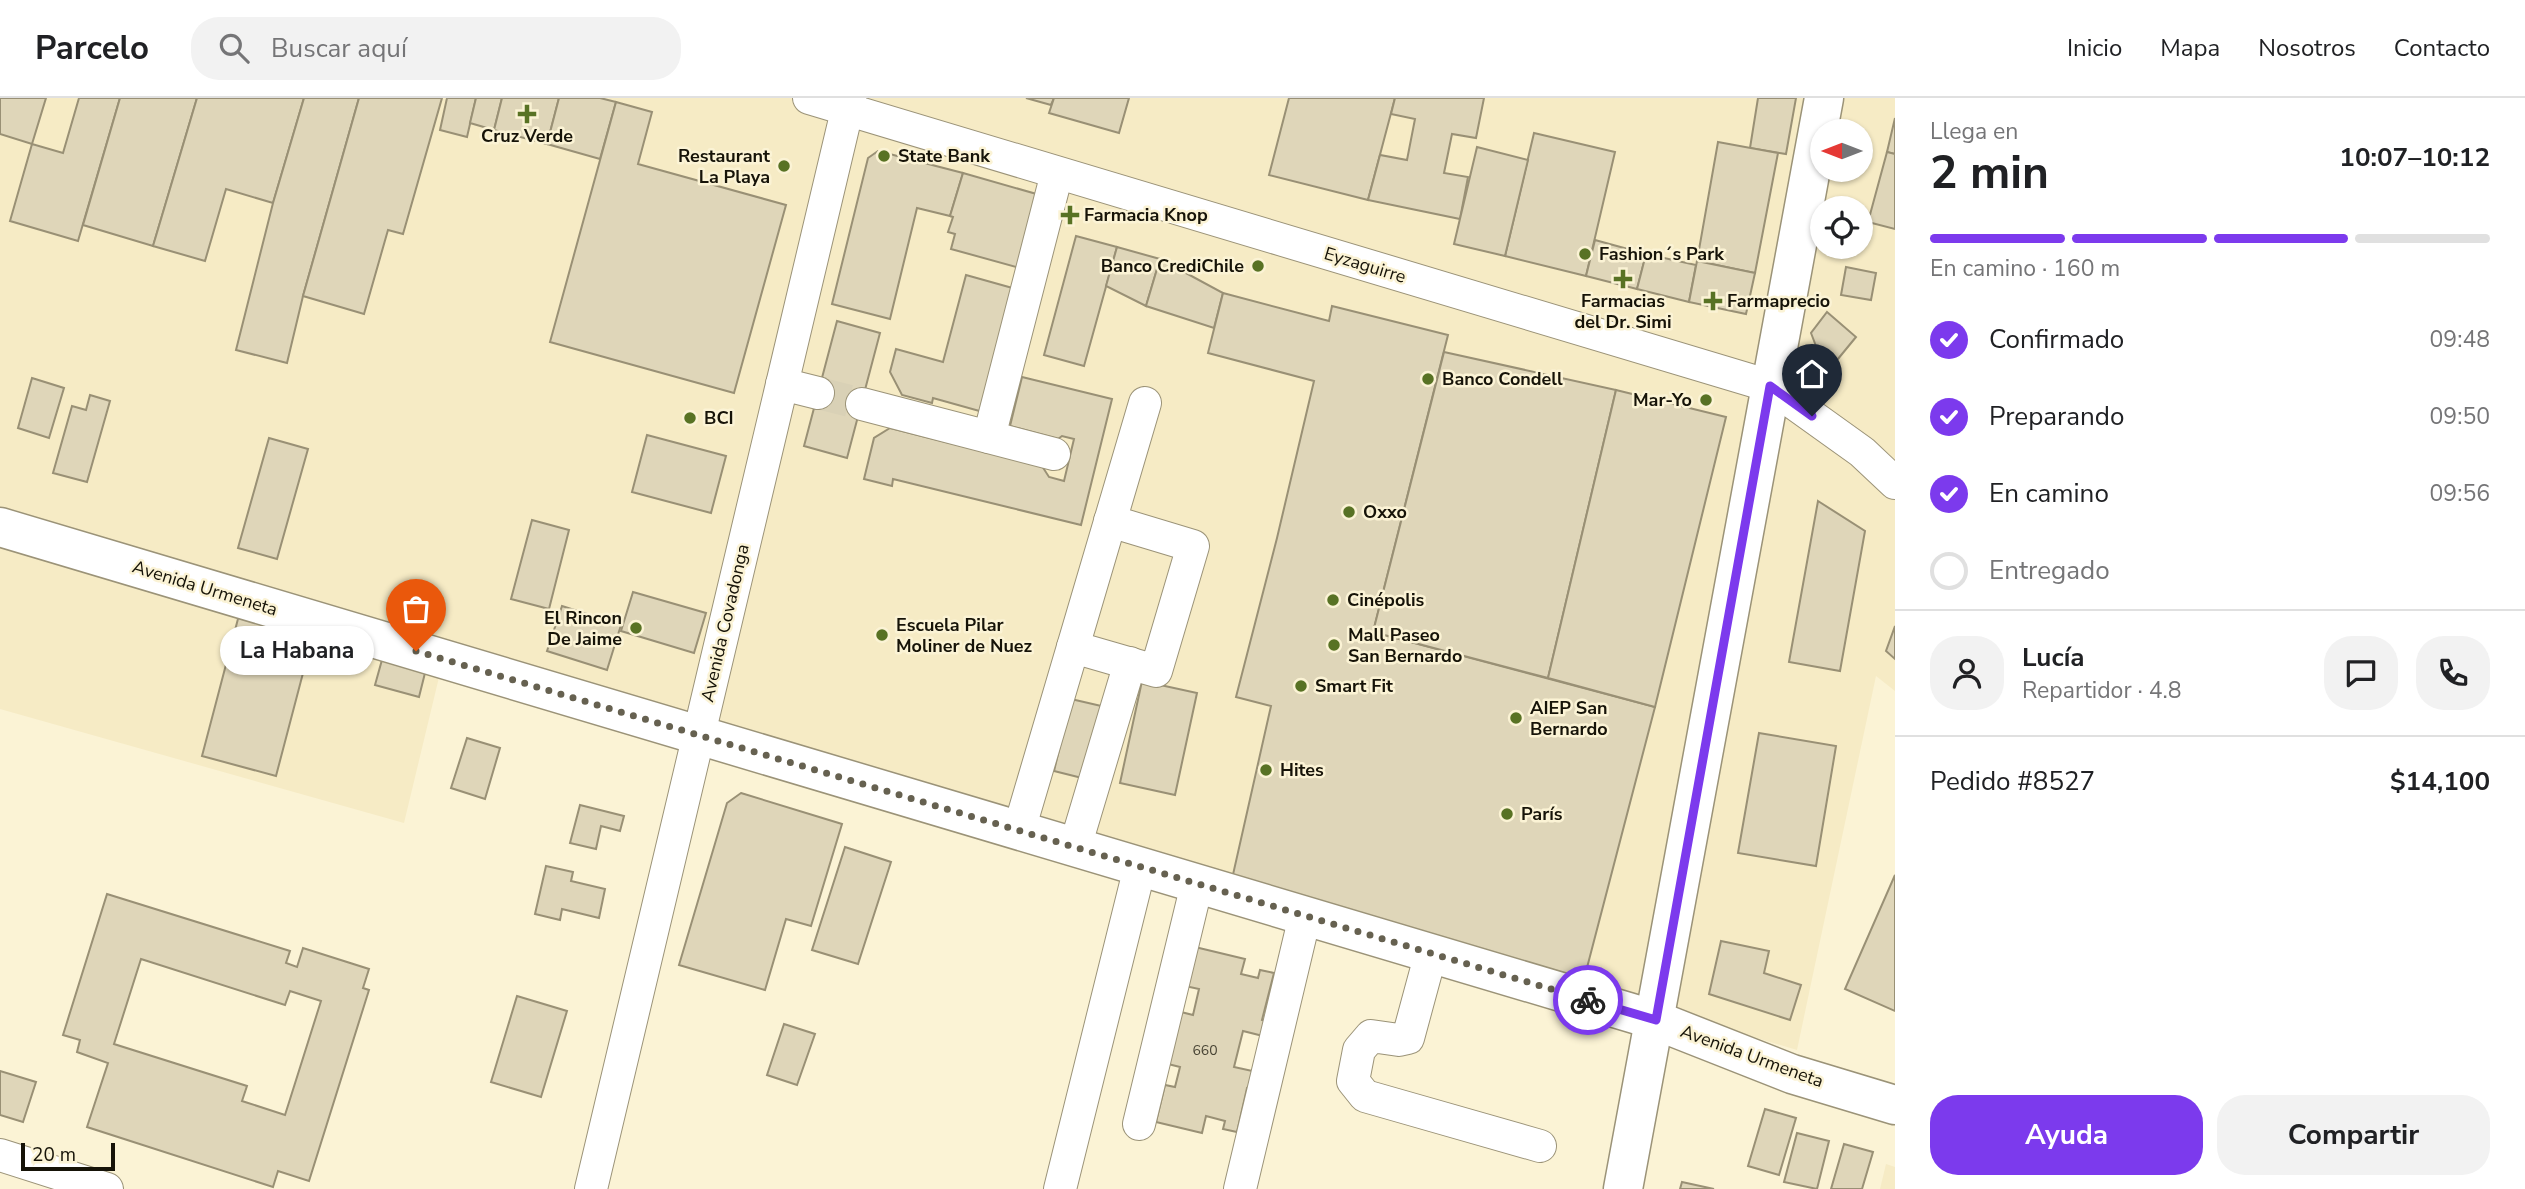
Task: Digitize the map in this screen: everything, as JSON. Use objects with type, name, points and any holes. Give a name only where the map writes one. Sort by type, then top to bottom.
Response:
[{"type":"main road","points":[[1623,1189],[1824,98]]},
{"type":"main road","name":"Avenida Urmeneta","points":[[0,527],[1656,1020],[1792,1074],[1895,1105]]},
{"type":"street","name":"Eyzaguirre","points":[[809,98],[849,104],[1057,173],[1770,386],[1862,452],[1895,482]]},
{"type":"street","name":"Avenida Covadonga","points":[[591,1189],[849,104]]},
{"type":"street","points":[[989,437],[1057,173]]},
{"type":"street","points":[[782,384],[818,393]]},
{"type":"street","points":[[1019,830],[1145,403]]},
{"type":"street","points":[[862,404],[1054,454]]},
{"type":"street","points":[[1073,646],[1156,671],[1193,546],[1110,521]]},
{"type":"street","points":[[1075,847],[1130,663]]},
{"type":"street","points":[[1060,1189],[1140,866]]},
{"type":"street","points":[[1139,1124],[1198,884]]},
{"type":"street","points":[[1240,1189],[1305,916]]},
{"type":"street","points":[[1431,953],[1408,1038],[1399,1040],[1371,1037],[1359,1050],[1353,1081],[1365,1096],[1540,1146]]},
{"type":"street","points":[[0,1155],[107,1189]]},
{"type":"shaded area","points":[[0,98],[1895,98],[1895,691],[1876,676],[1797,1050],[447,644],[404,823],[0,709]]},
{"type":"shaded area","points":[[1886,1164],[1895,1167],[1895,1189],[1880,1189]]},
{"type":"building","points":[[0,98],[46,98],[32,144],[0,134]]},
{"type":"building","points":[[79,98],[120,98],[78,241],[10,221],[32,144],[63,153]]},
{"type":"building","points":[[120,98],[197,98],[153,246],[83,225]]},
{"type":"building","points":[[197,98],[304,98],[273,203],[226,189],[205,261],[153,246]]},
{"type":"building","points":[[304,98],[359,98],[303,296],[287,363],[236,350],[273,203]]},
{"type":"building","points":[[359,98],[442,98],[403,234],[388,230],[364,314],[303,296]]},
{"type":"building","points":[[447,98],[476,98],[467,137],[440,130]]},
{"type":"building","points":[[476,98],[502,98],[494,130],[470,123]]},
{"type":"building","name":"Cruz Verde","points":[[502,98],[559,98],[547,144],[494,130]]},
{"type":"building","points":[[559,98],[600,98],[616,102],[600,159],[547,144]]},
{"type":"building","points":[[1026,98],[1054,98],[1051,105]]},
{"type":"building","points":[[1054,98],[1129,98],[1119,133],[1049,113]]},
{"type":"building","points":[[1289,98],[1395,98],[1368,200],[1269,175]]},
{"type":"building","points":[[1395,98],[1484,98],[1476,138],[1452,134],[1444,173],[1468,177],[1460,219],[1368,200],[1380,155],[1407,160],[1415,119],[1391,114]]},
{"type":"building","points":[[1758,98],[1796,98],[1786,154],[1750,148]]},
{"type":"building","points":[[616,102],[652,112],[638,164],[786,205],[734,393],[550,342]]},
{"type":"building","points":[[1895,118],[1895,154],[1887,152]]},
{"type":"building","points":[[1534,133],[1615,152],[1586,276],[1505,256]]},
{"type":"building","points":[[1718,142],[1778,153],[1755,273],[1697,261]]},
{"type":"building","points":[[1477,147],[1528,160],[1505,256],[1454,244]]},
{"type":"building","points":[[878,151],[963,173],[950,216],[917,208],[890,319],[832,304],[868,158]]},
{"type":"building","points":[[1887,152],[1895,154],[1895,229],[1873,223],[1873,204]]},
{"type":"building","points":[[963,173],[1040,195],[1020,268],[951,249],[955,234],[948,232],[953,217],[950,216]]},
{"type":"building","points":[[1076,236],[1117,247],[1084,366],[1044,355]]},
{"type":"building","points":[[1595,240],[1646,254],[1637,289],[1586,276]]},
{"type":"building","points":[[1117,247],[1160,259],[1146,306],[1106,286]]},
{"type":"building","points":[[1646,254],[1696,265],[1689,302],[1637,289]]},
{"type":"building","points":[[1160,259],[1223,293],[1214,328],[1146,306]]},
{"type":"building","points":[[1697,261],[1755,273],[1746,314],[1689,302]]},
{"type":"building","points":[[1846,267],[1876,273],[1871,300],[1841,295]]},
{"type":"building","points":[[966,275],[1016,289],[983,412],[933,398],[932,403],[902,395],[890,372],[896,349],[943,362]]},
{"type":"building","name":"Mall Paseo San Bernardo","points":[[1223,293],[1329,321],[1332,306],[1448,335],[1373,632],[1655,707],[1583,983],[1232,879],[1271,706],[1236,697],[1314,381],[1208,353]]},
{"type":"building","points":[[1827,312],[1856,337],[1833,365],[1819,354],[1811,333]]},
{"type":"building","points":[[837,321],[880,333],[847,458],[804,446]]},
{"type":"building","points":[[1444,352],[1616,390],[1548,678],[1373,632]]},
{"type":"building","points":[[1022,377],[1112,399],[1081,525],[893,479],[892,486],[864,479],[874,438],[890,428],[1042,466],[1049,477],[1064,481],[1074,439],[1062,436],[1058,439],[1010,426]]},
{"type":"building","points":[[32,378],[64,388],[49,438],[18,428]]},
{"type":"building","points":[[1616,390],[1726,417],[1655,707],[1548,678]]},
{"type":"building","points":[[90,395],[110,401],[87,482],[53,473],[72,406],[86,410]]},
{"type":"building","points":[[647,435],[726,456],[711,513],[632,492]]},
{"type":"building","points":[[269,438],[308,449],[277,559],[238,548]]},
{"type":"building","points":[[1818,501],[1865,531],[1840,671],[1789,662]]},
{"type":"building","points":[[532,520],[569,530],[549,609],[511,599]]},
{"type":"building","points":[[633,592],[706,613],[694,653],[621,631]]},
{"type":"building","points":[[562,606],[621,625],[607,670],[547,651]]},
{"type":"building","points":[[239,615],[313,635],[276,776],[202,756]]},
{"type":"building","points":[[1895,626],[1895,659],[1886,651]]},
{"type":"building","points":[[385,649],[428,661],[419,697],[375,685]]},
{"type":"building","points":[[1142,681],[1197,693],[1175,795],[1120,783]]},
{"type":"building","points":[[1071,699],[1110,708],[1094,781],[1054,771]]},
{"type":"building","points":[[1759,733],[1836,746],[1816,866],[1738,853]]},
{"type":"building","points":[[467,738],[500,748],[485,799],[451,788]]},
{"type":"building","points":[[741,793],[842,824],[811,926],[786,919],[765,990],[679,965],[727,803]]},
{"type":"building","points":[[580,805],[624,816],[620,831],[601,826],[596,849],[570,843]]},
{"type":"building","points":[[845,847],[891,862],[858,964],[812,950]]},
{"type":"building","points":[[546,866],[573,872],[571,881],[605,889],[599,918],[562,909],[560,920],[535,914]]},
{"type":"building","points":[[1895,875],[1895,1011],[1845,989]]},
{"type":"building","points":[[107,894],[290,951],[286,963],[297,967],[303,948],[369,969],[363,988],[369,990],[309,1181],[278,1171],[273,1187],[87,1127],[108,1063],[77,1052],[80,1040],[63,1035]],"holes":[[[141,959],[285,1005],[290,991],[321,1001],[285,1115],[242,1101],[247,1086],[114,1044]]]},
{"type":"building","points":[[1721,941],[1769,951],[1764,973],[1801,985],[1790,1020],[1709,994]]},
{"type":"building","points":[[1195,947],[1245,959],[1241,974],[1258,978],[1260,970],[1274,973],[1262,1020],[1267,1021],[1263,1036],[1243,1031],[1234,1067],[1257,1072],[1252,1090],[1247,1088],[1237,1132],[1223,1129],[1225,1121],[1206,1116],[1202,1133],[1156,1122],[1165,1085],[1175,1087],[1180,1067],[1168,1064],[1181,1012],[1193,1015],[1199,989],[1185,986]]},
{"type":"building","points":[[517,996],[567,1011],[541,1097],[491,1082]]},
{"type":"building","points":[[784,1024],[815,1034],[797,1085],[767,1075]]},
{"type":"building","points":[[0,1071],[36,1082],[23,1122],[0,1115]]},
{"type":"building","points":[[1765,1109],[1796,1118],[1779,1175],[1748,1166]]},
{"type":"building","points":[[1797,1133],[1829,1141],[1817,1189],[1784,1182]]},
{"type":"building","points":[[1844,1144],[1873,1152],[1862,1189],[1831,1189]]},
{"type":"building","points":[[1682,1182],[1714,1189],[1680,1189]]},
{"type":"tunnel","points":[[818,393],[862,404]]},
{"type":"way so far","points":[[416,651],[1588,1000]]},
{"type":"place","name":"Cruz Verde","points":[[527,114]]},
{"type":"place","name":"State Bank","points":[[884,156]]},
{"type":"place","name":"Restaurant La Playa","points":[[784,166]]},
{"type":"place","name":"Farmacia Knop","points":[[1070,215]]},
{"type":"place","name":"Fashion´s Park","points":[[1585,254]]},
{"type":"place","name":"Banco CrediChile","points":[[1258,266]]},
{"type":"place","name":"Farmacias del Dr. Simi","points":[[1623,279]]},
{"type":"place","name":"Farmaprecio","points":[[1713,301]]},
{"type":"place","name":"Banco Condell","points":[[1428,379]]},
{"type":"place","name":"Mar-Yo","points":[[1706,400]]},
{"type":"place","name":"BCI","points":[[690,418]]},
{"type":"place","name":"Oxxo","points":[[1349,512]]},
{"type":"place","name":"Cinépolis","points":[[1333,600]]},
{"type":"place","name":"El Rincon De Jaime","points":[[636,628]]},
{"type":"place","name":"Escuela Pilar Moliner de Nuez","points":[[882,635]]},
{"type":"place","name":"Mall Paseo San Bernardo","points":[[1334,645]]},
{"type":"place","name":"La Habana","points":[[416,651]]},
{"type":"place","name":"Smart Fit","points":[[1301,686]]},
{"type":"place","name":"AIEP San Bernardo","points":[[1516,718]]},
{"type":"place","name":"Hites","points":[[1266,770]]},
{"type":"place","name":"París","points":[[1507,814]]},
{"type":"route","points":[[1588,1000],[1656,1020],[1770,386],[1812,416]]}]
